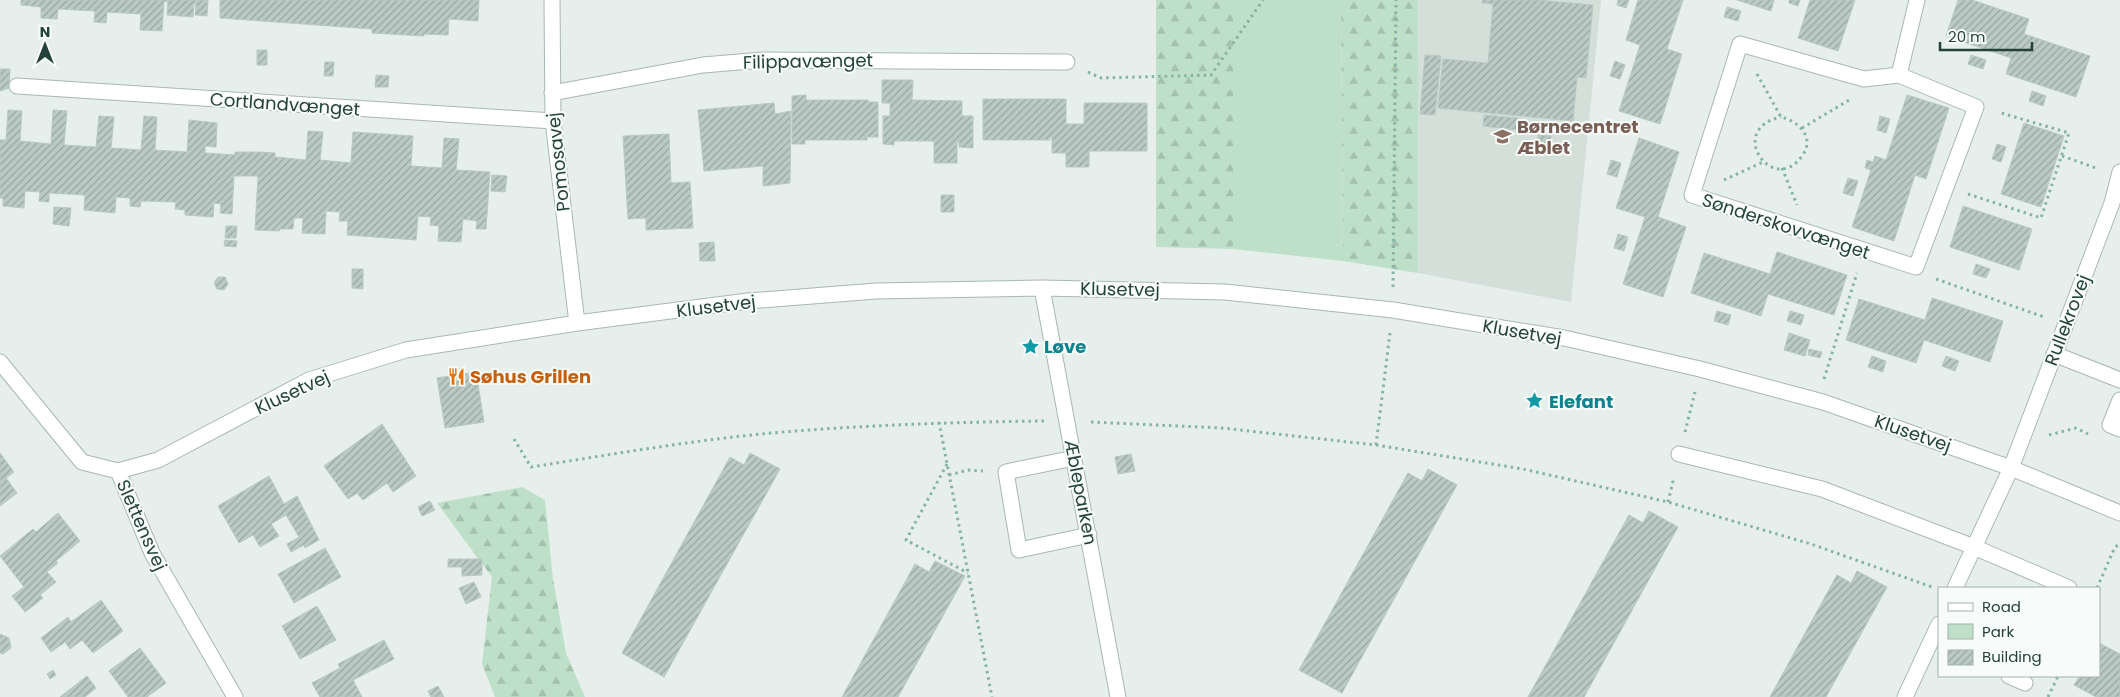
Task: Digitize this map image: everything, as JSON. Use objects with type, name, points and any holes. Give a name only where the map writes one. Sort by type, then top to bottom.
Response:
[{"type":"street","name":"Pomosavej","points":[[552,0],[553,121],[577,323]]},
{"type":"street","points":[[1898,75],[1917,0]]},
{"type":"street","points":[[1740,44],[1864,80],[1898,75],[1976,107],[1916,267]]},
{"type":"street","name":"Sønderskovvænget","points":[[1740,44],[1692,195],[1916,267]]},
{"type":"street","name":"Filippavænget","points":[[552,93],[703,65],[763,60],[1067,62]]},
{"type":"street","name":"Cortlandvænget","points":[[17,86],[553,121]]},
{"type":"street","name":"Rullekrovej","points":[[2010,468],[2066,324],[2116,204],[2120,174]]},
{"type":"street","name":"Klusetvej","points":[[118,471],[158,460],[310,380],[406,350],[577,323],[748,301],[876,291],[1042,288],[1225,292],[1393,310],[1564,338],[1700,369],[1817,400],[2010,468],[2120,513]]},
{"type":"street","name":"Æbleparken","points":[[1042,288],[1117,697]]},
{"type":"street","points":[[2054,354],[2120,380]]},
{"type":"street","name":"Slettensvej","points":[[0,362],[82,462],[118,471],[152,553],[236,697]]},
{"type":"street","points":[[2115,427],[2120,400]]},
{"type":"street","points":[[1680,454],[1822,489],[1974,547],[2067,587]]},
{"type":"street","points":[[1074,458],[1006,472],[1018,550],[1088,535]]},
{"type":"street","points":[[1955,587],[2010,468]]},
{"type":"street","points":[[1905,697],[1935,643],[1938,629]]},
{"type":"street","points":[[2011,677],[2025,683]]},
{"type":"path","points":[[1067,62],[1101,78],[1211,75],[1263,0]]},
{"type":"path","points":[[1376,445],[1393,310],[1396,0]]},
{"type":"path","points":[[1740,44],[1781,117]]},
{"type":"path","points":[[1802,128],[1864,92],[1872,78]]},
{"type":"path","points":[[1946,187],[2042,218],[2069,133],[1993,110],[1976,107]]},
{"type":"path","points":[[1781,117],[1793,120],[1802,128],[1807,140],[1805,152],[1798,162],[1782,168],[1774,168],[1763,162],[1756,152],[1755,140],[1759,128],[1769,120],[1781,117]]},
{"type":"path","points":[[2062,156],[2120,174]]},
{"type":"path","points":[[1692,195],[1763,162]]},
{"type":"path","points":[[1782,168],[1809,233]]},
{"type":"path","points":[[1817,400],[1864,251]]},
{"type":"path","points":[[1916,267],[1929,277],[2066,324]]},
{"type":"path","points":[[514,439],[531,467],[625,452],[782,432],[939,422],[1067,421],[1222,428],[1376,445],[1523,469],[1668,502],[1811,544],[1938,589]]},
{"type":"path","points":[[939,422],[992,697]]},
{"type":"path","points":[[2021,440],[2059,434],[2076,428],[2103,441],[2115,427]]},
{"type":"path","points":[[947,464],[906,540],[968,573]]},
{"type":"path","points":[[949,475],[968,470],[1006,472]]},
{"type":"path","points":[[2097,587],[2115,547],[2120,544]]},
{"type":"path","points":[[2048,697],[2058,677]]},
{"type":"shaded area","name":"Børnecentret Æblet","points":[[1418,0],[1601,0],[1571,302],[1418,273]]},
{"type":"green space","points":[[1156,0],[1233,0],[1233,249],[1156,247]]},
{"type":"green space","points":[[1233,0],[1341,0],[1343,261],[1233,249]]},
{"type":"green space","points":[[1341,0],[1418,0],[1418,273],[1343,261]]},
{"type":"green space","points":[[522,487],[545,500],[553,579],[566,653],[585,697],[495,697],[482,664],[492,577],[437,503]]},
{"type":"building","points":[[21,0],[208,0],[207,16],[195,15],[196,4],[194,4],[193,17],[167,15],[168,2],[164,1],[162,31],[140,30],[141,14],[107,12],[106,23],[94,22],[95,11],[58,9],[57,19],[41,18],[41,7],[21,5]]},
{"type":"building","points":[[220,0],[479,0],[478,21],[449,19],[448,35],[424,34],[424,36],[372,33],[372,29],[220,18]]},
{"type":"building","points":[[1483,0],[1537,0],[1593,5],[1586,78],[1577,77],[1573,121],[1438,108],[1443,59],[1488,63],[1493,4],[1482,3]]},
{"type":"building","points":[[1618,0],[1629,0],[1626,8],[1617,5]]},
{"type":"building","points":[[1638,0],[1683,0],[1667,49],[1682,54],[1660,124],[1619,111],[1640,45],[1626,40]]},
{"type":"building","points":[[1737,0],[1774,0],[1771,11]]},
{"type":"building","points":[[1789,0],[1800,0],[1798,6],[1789,3]]},
{"type":"building","points":[[1810,0],[1855,0],[1838,51],[1798,38]]},
{"type":"building","points":[[1958,0],[1972,0],[2029,19],[2024,34],[2090,56],[2076,97],[2006,74],[2011,58],[1946,36]]},
{"type":"building","points":[[1727,7],[1741,11],[1738,21],[1724,17]]},
{"type":"building","points":[[257,50],[267,50],[267,65],[257,65]]},
{"type":"building","points":[[1425,55],[1441,56],[1435,115],[1420,114]]},
{"type":"building","points":[[1971,55],[1986,60],[1983,69],[1968,64]]},
{"type":"building","points":[[1615,61],[1625,65],[1620,79],[1610,76]]},
{"type":"building","points":[[325,62],[334,62],[333,76],[324,76]]},
{"type":"building","points":[[0,69],[10,69],[9,88],[0,91]]},
{"type":"building","points":[[376,75],[389,76],[388,87],[375,87]]},
{"type":"building","points":[[882,80],[913,80],[912,100],[962,101],[962,116],[973,116],[973,148],[959,147],[959,141],[957,142],[957,163],[934,163],[934,141],[894,141],[894,145],[883,144],[883,116],[890,116],[890,103],[882,103]]},
{"type":"building","points":[[2032,91],[2046,96],[2043,106],[2029,101]]},
{"type":"building","points":[[806,95],[806,100],[868,100],[868,102],[878,102],[878,137],[867,137],[867,140],[805,140],[805,144],[792,144],[792,96]]},
{"type":"building","points":[[1907,95],[1949,108],[1926,179],[1915,175],[1894,241],[1852,227],[1871,170],[1865,168],[1867,160],[1873,162],[1875,156],[1886,160]]},
{"type":"building","points":[[983,99],[1066,99],[1066,124],[1084,124],[1084,103],[1147,103],[1147,151],[1089,151],[1089,167],[1066,167],[1066,153],[1052,153],[1052,137],[1050,137],[1050,140],[983,140]]},
{"type":"building","points":[[774,103],[775,114],[791,111],[790,183],[763,186],[763,166],[704,171],[698,110]]},
{"type":"building","points":[[8,110],[22,111],[20,141],[51,144],[53,110],[67,111],[64,145],[96,147],[99,116],[114,117],[111,148],[141,150],[144,116],[157,117],[155,150],[187,152],[189,120],[217,123],[216,147],[205,146],[205,153],[235,155],[235,152],[275,153],[275,157],[306,160],[308,131],[323,132],[320,160],[351,163],[353,132],[413,136],[411,166],[442,168],[444,138],[459,139],[456,170],[490,172],[486,229],[476,229],[477,221],[463,219],[461,242],[438,241],[439,226],[430,225],[431,217],[418,216],[416,240],[347,235],[348,221],[339,221],[340,212],[326,211],[325,234],[302,233],[303,218],[294,218],[293,229],[280,229],[279,231],[255,230],[258,176],[234,176],[232,214],[220,213],[221,204],[214,203],[213,217],[185,215],[185,210],[175,209],[176,202],[141,201],[140,207],[130,206],[130,198],[116,197],[115,213],[84,210],[85,195],[49,193],[49,202],[39,201],[40,192],[25,191],[24,208],[3,206],[3,198],[0,198],[0,140],[6,140]]},
{"type":"building","points":[[1484,115],[1518,118],[1517,130],[1483,126]]},
{"type":"building","points":[[1880,116],[1890,119],[1886,133],[1877,130]]},
{"type":"building","points":[[2024,123],[2064,136],[2041,207],[2001,194]]},
{"type":"building","points":[[669,134],[671,183],[690,182],[693,228],[646,230],[646,218],[628,219],[623,136]]},
{"type":"building","points":[[1538,135],[1551,136],[1549,155],[1536,153]]},
{"type":"building","points":[[1639,138],[1679,152],[1658,217],[1686,227],[1663,297],[1623,284],[1645,217],[1616,208]]},
{"type":"building","points":[[1997,144],[2006,147],[2001,162],[1992,159]]},
{"type":"building","points":[[1611,160],[1621,163],[1617,177],[1607,174]]},
{"type":"building","points":[[492,175],[507,176],[505,192],[491,191]]},
{"type":"building","points":[[1848,178],[1858,181],[1853,196],[1843,193]]},
{"type":"building","points":[[941,195],[954,195],[954,212],[941,212]]},
{"type":"building","points":[[1963,206],[2032,229],[2019,270],[1950,247]]},
{"type":"building","points":[[54,207],[71,208],[69,226],[53,224]]},
{"type":"building","points":[[226,226],[237,226],[236,238],[225,238]]},
{"type":"building","points":[[1618,234],[1628,237],[1624,251],[1614,248]]},
{"type":"building","points":[[225,240],[237,241],[236,247],[224,246]]},
{"type":"building","points":[[714,242],[715,261],[700,261],[699,243]]},
{"type":"building","points":[[1777,252],[1847,275],[1834,315],[1768,294],[1761,316],[1691,293],[1704,253],[1770,274]]},
{"type":"building","points":[[1976,264],[1990,269],[1986,278],[1973,274]]},
{"type":"building","points":[[352,269],[363,269],[363,289],[352,288]]},
{"type":"building","points":[[218,277],[225,277],[228,284],[224,290],[217,289],[214,283]]},
{"type":"building","points":[[1932,298],[2003,321],[1990,362],[1924,340],[1916,363],[1846,340],[1859,299],[1925,320]]},
{"type":"building","points":[[1717,311],[1731,315],[1728,325],[1714,321]]},
{"type":"building","points":[[1790,311],[1804,315],[1801,325],[1787,321]]},
{"type":"building","points":[[1789,333],[1810,340],[1805,356],[1784,350]]},
{"type":"building","points":[[1809,349],[1822,352],[1820,358],[1808,355]]},
{"type":"building","points":[[1872,356],[1886,361],[1883,372],[1868,367]]},
{"type":"building","points":[[1946,356],[1959,361],[1955,371],[1942,366]]},
{"type":"building","points":[[476,372],[484,422],[445,428],[437,378]]},
{"type":"building","points":[[382,424],[416,476],[393,492],[387,483],[363,500],[357,493],[348,499],[324,466]]},
{"type":"building","points":[[0,453],[14,472],[6,478],[17,493],[0,506]]},
{"type":"building","points":[[750,453],[780,469],[664,677],[622,653],[730,457],[744,465]]},
{"type":"building","points":[[1131,454],[1135,471],[1118,474],[1115,457]]},
{"type":"building","points":[[1428,469],[1457,485],[1342,693],[1299,670],[1408,473],[1422,481]]},
{"type":"building","points":[[269,476],[284,504],[297,496],[319,540],[305,548],[304,545],[291,552],[287,544],[299,537],[286,515],[271,524],[279,536],[260,547],[253,535],[239,543],[218,506]]},
{"type":"building","points":[[430,501],[435,510],[422,516],[418,507]]},
{"type":"building","points":[[1649,511],[1678,527],[1584,697],[1528,697],[1629,515],[1643,523]]},
{"type":"building","points":[[58,513],[80,541],[56,561],[58,563],[47,572],[56,582],[40,595],[43,598],[25,612],[12,596],[24,587],[0,556],[33,529],[36,532]]},
{"type":"building","points":[[325,548],[341,577],[294,603],[278,574]]},
{"type":"building","points":[[448,559],[482,559],[482,575],[462,576],[462,567],[448,567]]},
{"type":"building","points":[[935,561],[965,576],[898,697],[842,697],[915,564],[929,572]]},
{"type":"building","points":[[1857,571],[1887,587],[1826,697],[1770,697],[1837,575],[1851,583]]},
{"type":"building","points":[[474,582],[481,597],[466,604],[459,588]]},
{"type":"building","points":[[101,600],[123,631],[93,653],[82,640],[70,649],[65,642],[51,652],[41,638],[68,617],[71,622]]},
{"type":"building","points":[[317,606],[336,640],[300,659],[282,626]]},
{"type":"building","points":[[0,634],[9,638],[11,648],[3,654],[0,653]]},
{"type":"building","points":[[384,640],[394,659],[353,680],[362,697],[320,697],[312,683],[340,668],[338,664]]},
{"type":"building","points":[[2100,644],[2120,654],[2120,697],[2096,697],[2074,685],[2079,677],[2100,677]]},
{"type":"building","points":[[140,648],[166,683],[147,697],[128,697],[109,671]]},
{"type":"building","points":[[53,670],[56,675],[50,679],[47,674]]},
{"type":"building","points":[[87,676],[96,688],[85,697],[60,697]]},
{"type":"building","points":[[438,686],[444,697],[431,697],[428,691]]},
{"type":"place","name":"Børnecentret Æblet","points":[[1503,136]]},
{"type":"place","name":"Løve","points":[[1030,346]]},
{"type":"place","name":"Søhus Grillen","points":[[456,376]]},
{"type":"place","name":"Elefant","points":[[1535,401]]}]
